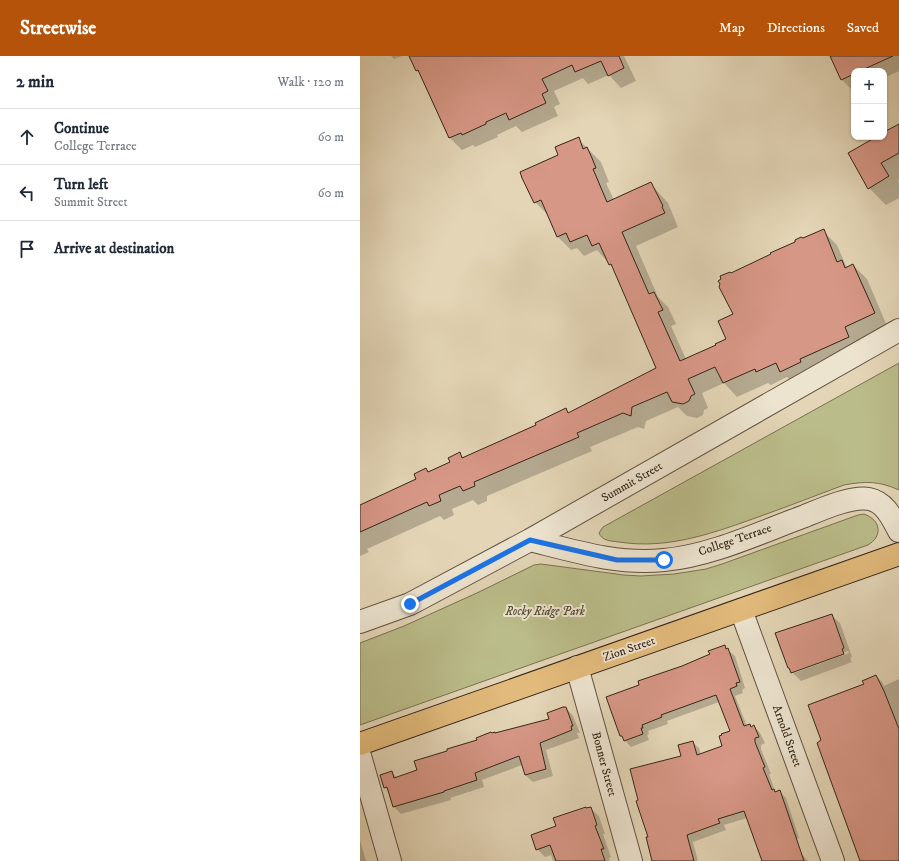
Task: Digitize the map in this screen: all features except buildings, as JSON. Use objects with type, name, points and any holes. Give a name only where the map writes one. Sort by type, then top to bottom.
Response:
[{"type":"main road","name":"Zion Street","points":[[360,744],[899,554]]},
{"type":"street","name":"Summit Street","points":[[360,622],[410,604],[530,540],[899,330]]},
{"type":"street","name":"College Terrace","points":[[530,540],[617,560],[664,560],[708,551],[818,511],[859,499],[869,499],[878,502],[891,516],[899,531]]},
{"type":"street","name":"Arnold Street","points":[[740,610],[833,861]]},
{"type":"street","name":"Bonner Street","points":[[577,668],[631,861]]},
{"type":"street","points":[[360,756],[390,861]]},
{"type":"green space","points":[[899,363],[899,490],[879,483],[844,485],[727,528],[674,542],[638,544],[610,541],[600,536],[599,533],[603,527]]},
{"type":"green space","name":"Rocky Ridge Park","points":[[864,514],[874,520],[878,528],[876,537],[868,545],[360,725],[360,643],[404,626],[534,565],[541,564],[624,575],[641,576],[674,574],[706,569],[722,564]]},
{"type":"route","points":[[410,604],[530,540],[617,560],[664,560]]}]
